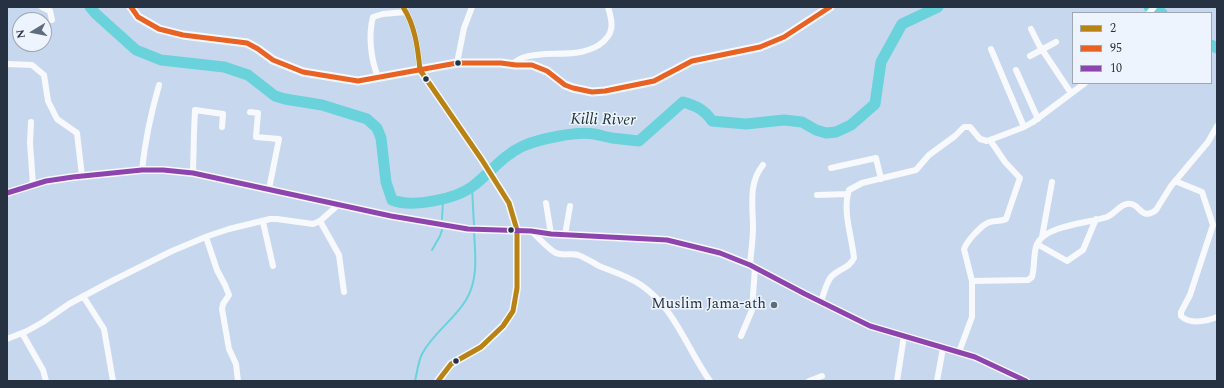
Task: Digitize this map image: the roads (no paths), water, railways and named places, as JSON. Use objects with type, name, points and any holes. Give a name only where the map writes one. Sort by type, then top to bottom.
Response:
[{"type":"main road","points":[[131,7],[138,17],[159,29],[183,35],[247,44],[258,49],[274,60],[303,72],[358,81],[457,63],[532,65],[547,71],[565,85],[588,91],[605,91],[654,81],[692,61],[760,47],[784,37],[830,7]]},
{"type":"main road","points":[[420,70],[482,160],[509,203],[516,230],[517,288],[513,311],[503,326],[481,347],[451,364],[438,381]]},
{"type":"main road","points":[[7,193],[46,180],[142,170],[164,170],[193,173],[391,216],[468,229],[516,230],[565,235],[667,240],[720,253],[753,266],[804,294],[870,326],[975,357],[1024,381]]},
{"type":"street","points":[[457,63],[464,28],[472,7]]},
{"type":"street","points":[[512,64],[521,58],[531,56],[578,54],[592,49],[602,43],[609,36],[612,29],[612,18],[608,7]]},
{"type":"street","points":[[378,77],[373,65],[371,33],[373,17],[405,10],[414,33],[420,70]]},
{"type":"street","points":[[1031,29],[1034,37],[1071,93]]},
{"type":"street","points":[[1030,56],[1056,42]]},
{"type":"street","points":[[991,49],[1024,127]]},
{"type":"street","points":[[7,64],[32,64],[44,75],[48,101],[57,120],[77,133],[82,176]]},
{"type":"street","points":[[1016,70],[1038,119]]},
{"type":"street","points":[[821,301],[830,278],[851,264],[854,258],[846,206],[849,190],[853,187],[916,170],[929,155],[955,136],[964,127],[970,127],[980,139],[987,141],[1024,127],[1038,119],[1084,84]]},
{"type":"street","points":[[142,170],[148,128],[159,85]]},
{"type":"street","points":[[193,173],[195,110],[223,114],[222,127]]},
{"type":"street","points":[[250,112],[258,113],[256,137],[279,139],[269,189]]},
{"type":"street","points":[[31,122],[30,143],[33,185]]},
{"type":"street","points":[[1042,237],[1062,227],[1108,216],[1127,204],[1131,204],[1144,213],[1148,214],[1153,212],[1156,210],[1175,181],[1208,142],[1217,126]]},
{"type":"street","points":[[959,352],[972,317],[972,281],[964,249],[979,229],[989,222],[1001,222],[1006,219],[1020,178],[1005,162],[990,140]]},
{"type":"street","points":[[831,168],[876,158],[881,179]]},
{"type":"street","points":[[741,336],[752,310],[753,237],[751,197],[756,175],[763,165]]},
{"type":"street","points":[[1175,181],[1202,192],[1213,225],[1181,316],[1190,321],[1201,322],[1217,318]]},
{"type":"street","points":[[972,281],[1021,280],[1031,278],[1034,270],[1037,244],[1042,237],[1052,182]]},
{"type":"street","points":[[817,195],[848,194]]},
{"type":"street","points":[[546,203],[551,234]]},
{"type":"street","points":[[7,339],[43,322],[83,296],[206,237],[229,228],[278,219],[313,224],[320,221],[338,205]]},
{"type":"street","points":[[565,235],[570,206]]},
{"type":"street","points":[[1037,244],[1067,261],[1083,250],[1096,219]]},
{"type":"street","points":[[320,221],[339,255],[344,292]]},
{"type":"street","points":[[263,222],[273,266]]},
{"type":"street","points":[[532,231],[556,253],[575,254],[588,258],[598,266],[627,276],[642,285],[669,312],[710,381]]},
{"type":"street","points":[[206,237],[217,270],[229,295],[222,308],[229,349],[236,364],[238,381]]},
{"type":"street","points":[[83,296],[104,329],[113,381]]},
{"type":"street","points":[[22,333],[43,370],[46,381]]},
{"type":"street","points":[[897,381],[904,336]]},
{"type":"street","points":[[937,381],[944,348]]},
{"type":"street","points":[[809,381],[822,376]]},
{"type":"waterway","name":"Killi River","points":[[90,7],[136,50],[161,60],[224,67],[248,75],[275,96],[322,105],[367,119],[377,128],[381,138],[386,182],[392,200],[411,203],[434,201],[466,191],[509,154],[523,146],[538,141],[558,136],[587,133],[639,141],[683,102],[699,108],[712,121],[746,124],[784,120],[802,122],[816,130],[826,133],[836,132],[851,125],[875,104],[881,62],[902,24],[938,7]]},
{"type":"waterway","name":"Killi River","points":[[1149,7],[1160,12]]},
{"type":"waterway","name":"Killi River","points":[[1212,46],[1217,48]]},
{"type":"waterway","points":[[472,187],[474,226]]},
{"type":"waterway","points":[[442,219],[443,200]]},
{"type":"waterway","points":[[432,250],[442,230]]},
{"type":"waterway","points":[[415,381],[422,354],[432,340],[456,314],[470,292],[475,275],[474,230]]},
{"type":"place","name":"Muslim Jama-ath","points":[[774,305]]}]
